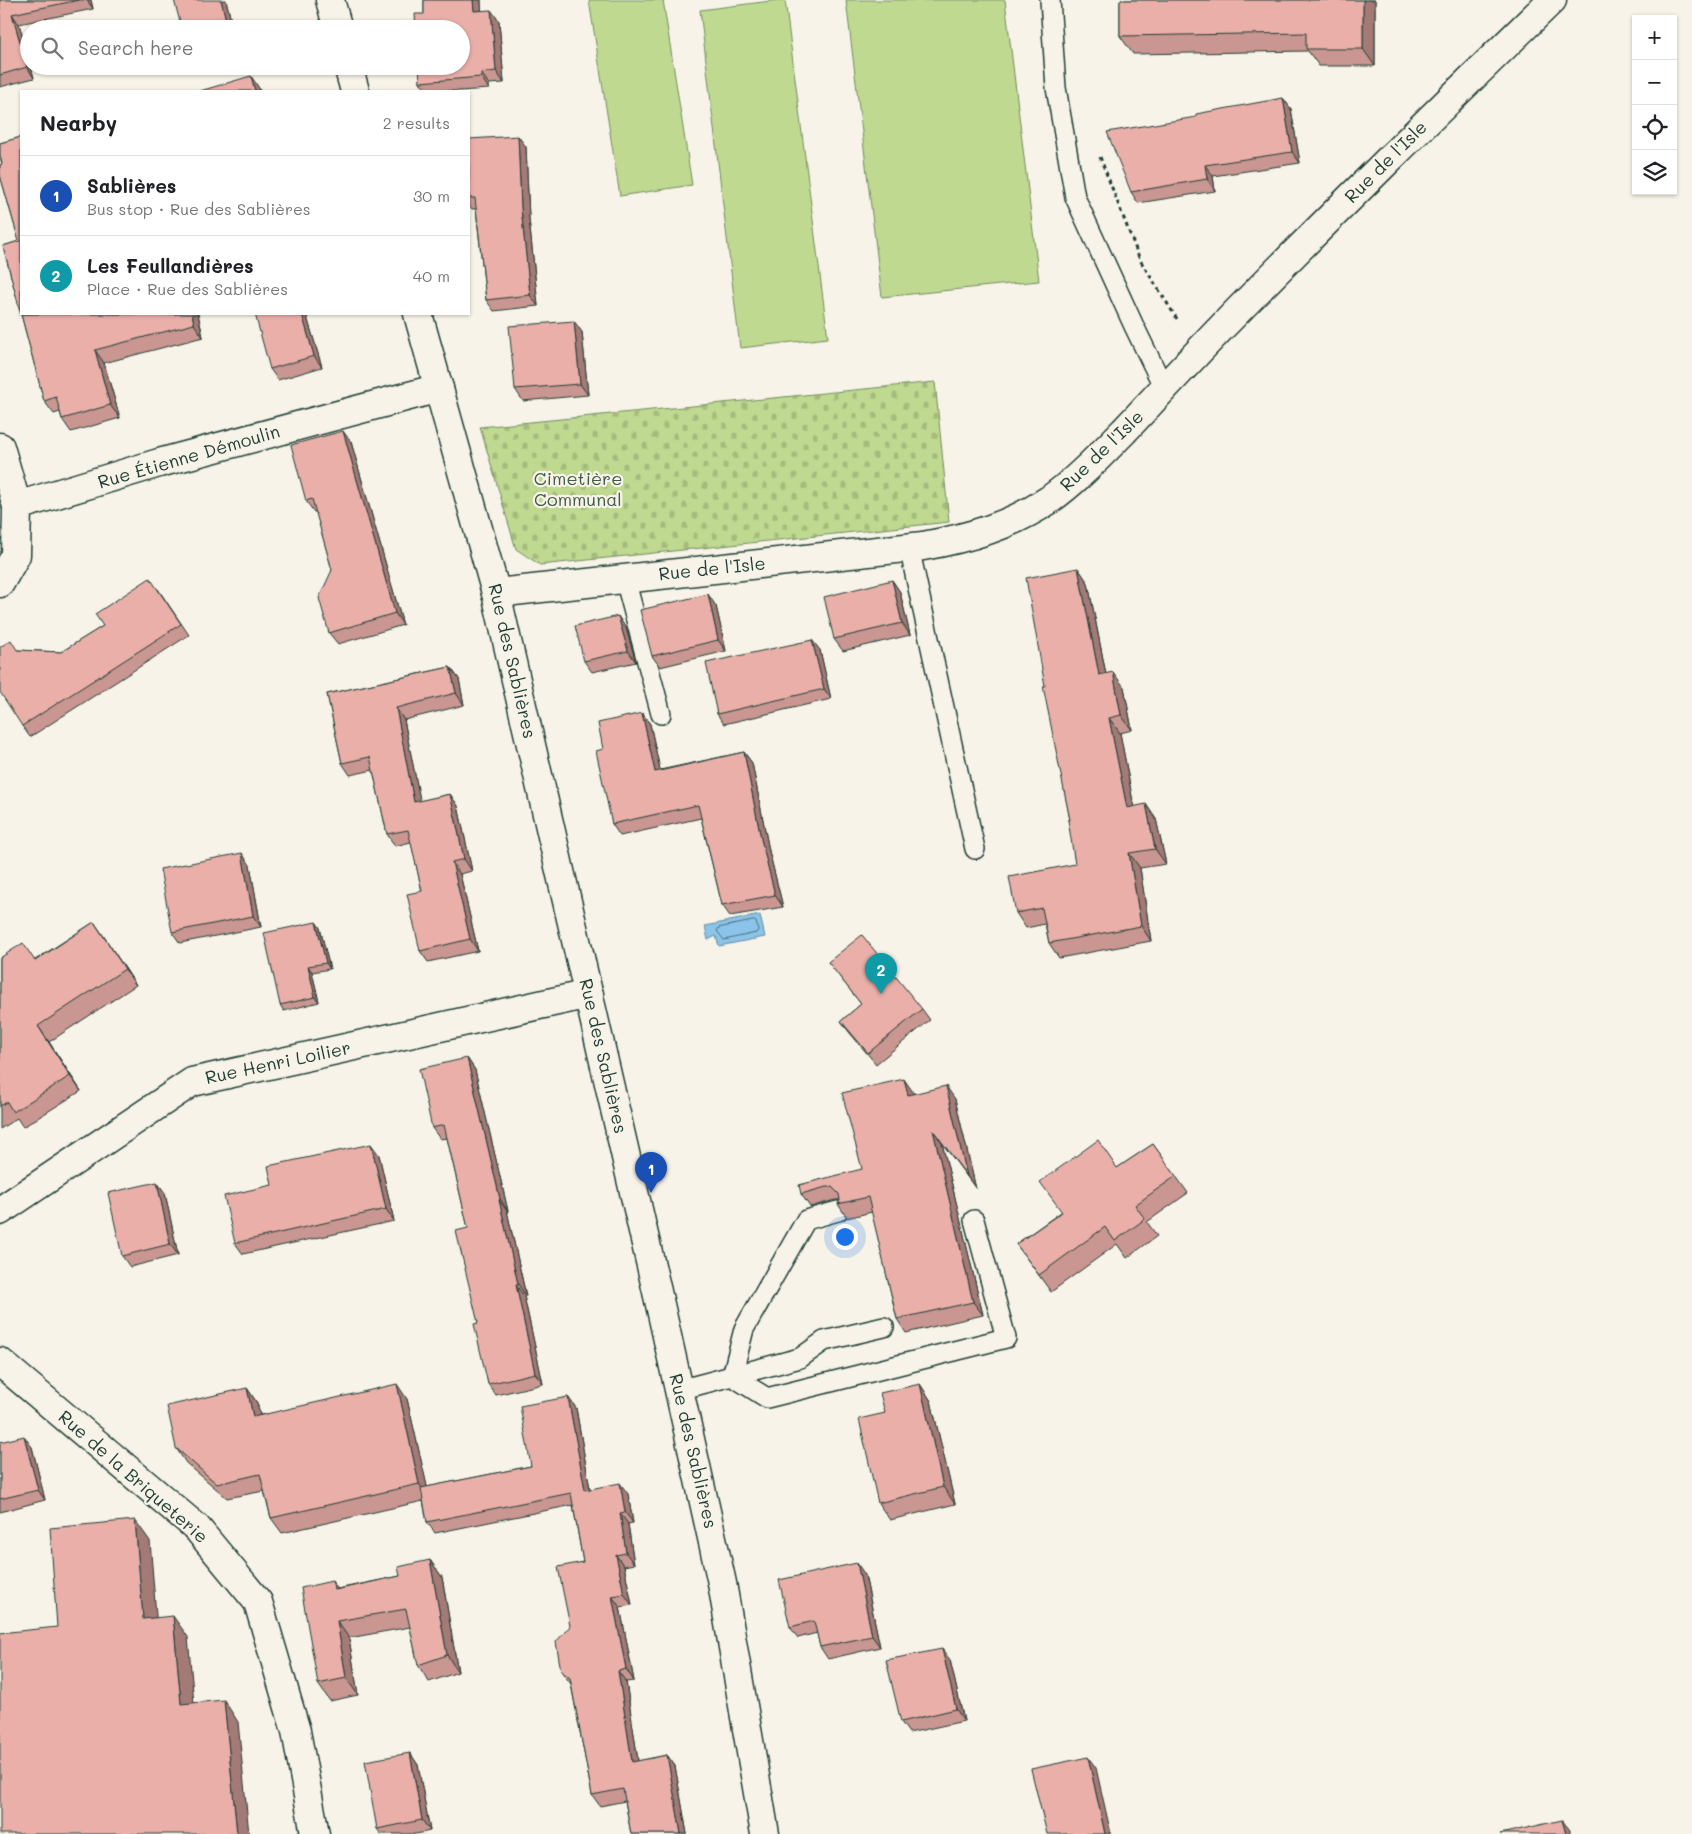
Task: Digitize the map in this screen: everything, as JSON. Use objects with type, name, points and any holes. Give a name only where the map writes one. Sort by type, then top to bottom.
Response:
[{"type":"street","points":[[330,0],[336,20]]},
{"type":"street","name":"Rue de l'Isle","points":[[496,593],[909,547],[962,539],[996,528],[1023,516],[1069,485],[1092,463],[1198,352],[1416,132],[1552,0]]},
{"type":"street","points":[[351,75],[355,90]]},
{"type":"street","name":"Rue des Sablières","points":[[418,315],[496,593],[680,1390],[722,1583],[765,1834]]},
{"type":"street","name":"Rue Étienne Démoulin","points":[[17,506],[159,463],[439,388]]},
{"type":"street","points":[[0,447],[17,506],[16,555],[0,583]]},
{"type":"street","name":"Rue Henri Loilier","points":[[0,1211],[192,1082],[589,994]]},
{"type":"street","name":"Rue de la Briqueterie","points":[[0,1362],[196,1527],[258,1602],[296,1731],[314,1834]]},
{"type":"lane","points":[[1050,0],[1056,88],[1076,197],[1164,388]]},
{"type":"lane","points":[[909,547],[975,849]]},
{"type":"lane","points":[[625,579],[660,714]]},
{"type":"lane","points":[[732,1376],[744,1329],[806,1220],[838,1211]]},
{"type":"lane","points":[[732,1376],[767,1398],[1006,1338],[974,1220]]},
{"type":"lane","points":[[680,1390],[800,1358],[824,1341],[884,1327]]},
{"type":"path","points":[[1100,156],[1140,260],[1198,352]]},
{"type":"green space","points":[[589,0],[663,0],[692,185],[620,196]]},
{"type":"green space","points":[[785,0],[828,338],[740,348],[700,10]]},
{"type":"green space","points":[[846,0],[1005,0],[1039,281],[882,297]]},
{"type":"green space","name":"Cimetière Communal","points":[[935,382],[949,522],[540,565],[516,549],[480,427]]},
{"type":"water","points":[[760,915],[765,937],[719,946],[716,936],[708,940],[705,926]]},
{"type":"building","points":[[0,0],[79,0],[12,14],[20,42],[20,69],[0,75]]},
{"type":"building","points":[[174,0],[221,0],[226,20],[180,20]]},
{"type":"building","points":[[424,0],[473,0],[474,11],[491,10],[496,71],[481,73],[481,77],[420,82],[420,75],[470,75],[470,20],[415,20],[415,14],[424,14]]},
{"type":"building","points":[[1120,0],[1363,0],[1363,49],[1306,49],[1306,33],[1120,36]]},
{"type":"building","points":[[251,76],[255,90],[203,90]]},
{"type":"building","points":[[1283,98],[1292,152],[1205,165],[1207,179],[1131,192],[1107,132],[1196,117],[1196,114]]},
{"type":"building","points":[[518,136],[521,208],[530,295],[486,300],[475,198],[470,198],[470,139]]},
{"type":"building","points":[[20,137],[20,310],[3,246],[19,241],[0,175],[0,165],[2,164],[0,143]]},
{"type":"building","points":[[21,315],[192,315],[194,324],[95,350],[110,405],[62,419],[56,397],[44,401]]},
{"type":"building","points":[[255,315],[302,315],[314,356],[270,369]]},
{"type":"building","points":[[574,321],[580,384],[515,389],[509,326]]},
{"type":"building","points":[[343,431],[395,613],[329,633],[319,598],[332,570],[312,499],[306,501],[291,445]]},
{"type":"building","points":[[1078,568],[1099,675],[1113,672],[1121,715],[1109,718],[1127,808],[1146,804],[1155,849],[1129,853],[1141,926],[1049,943],[1042,908],[1016,913],[1009,877],[1075,864],[1068,820],[1070,820],[1043,686],[1045,686],[1026,578]]},
{"type":"building","points":[[150,578],[181,624],[22,726],[0,692],[0,647],[11,640],[17,650],[61,652],[103,626],[95,614]]},
{"type":"building","points":[[892,580],[902,623],[834,639],[824,597]]},
{"type":"building","points":[[708,594],[718,640],[652,656],[640,610]]},
{"type":"building","points":[[618,616],[628,651],[584,661],[575,626]]},
{"type":"building","points":[[812,640],[824,689],[717,714],[706,663]]},
{"type":"building","points":[[450,667],[456,693],[396,708],[414,802],[450,794],[464,859],[452,862],[470,939],[420,951],[407,894],[422,891],[408,830],[387,834],[370,757],[342,763],[327,694]]},
{"type":"building","points":[[642,713],[655,772],[744,752],[761,839],[775,895],[722,905],[698,805],[612,824],[596,751],[603,749],[598,723]]},
{"type":"building","points":[[242,853],[253,916],[172,932],[160,869]]},
{"type":"building","points":[[94,922],[125,969],[38,1026],[70,1076],[13,1112],[7,1102],[0,1106],[0,958],[23,943],[35,961]]},
{"type":"building","points":[[316,922],[326,963],[308,966],[315,997],[280,1005],[264,933]]},
{"type":"building","points":[[862,935],[922,1009],[868,1053],[841,1021],[861,1004],[828,962]]},
{"type":"building","points":[[467,1058],[500,1199],[535,1373],[488,1384],[474,1324],[478,1323],[456,1231],[468,1228],[444,1125],[432,1128],[419,1069]]},
{"type":"building","points":[[904,1079],[908,1095],[946,1086],[967,1176],[933,1130],[973,1302],[897,1319],[868,1197],[838,1204],[840,1200],[839,1194],[832,1187],[801,1194],[799,1185],[862,1169],[842,1093]]},
{"type":"building","points":[[1098,1140],[1117,1168],[1153,1144],[1176,1176],[1135,1205],[1145,1219],[1115,1241],[1105,1227],[1039,1275],[1016,1244],[1062,1212],[1040,1182]]},
{"type":"building","points":[[371,1144],[386,1209],[235,1243],[224,1196],[272,1185],[268,1166]]},
{"type":"building","points":[[157,1182],[170,1244],[122,1256],[108,1193]]},
{"type":"building","points":[[397,1384],[419,1484],[271,1518],[260,1474],[217,1484],[176,1448],[167,1406],[247,1388],[253,1417]]},
{"type":"building","points":[[920,1384],[943,1487],[878,1503],[859,1419],[885,1413],[880,1393]]},
{"type":"building","points":[[568,1397],[585,1490],[620,1483],[625,1512],[620,1513],[626,1553],[616,1555],[624,1594],[612,1596],[626,1669],[618,1671],[632,1762],[667,1755],[681,1834],[631,1834],[623,1789],[592,1795],[570,1678],[561,1671],[556,1642],[570,1626],[558,1567],[583,1562],[571,1493],[427,1522],[421,1488],[531,1466],[520,1406]]},
{"type":"building","points":[[24,1436],[38,1490],[0,1499],[0,1442]]},
{"type":"building","points":[[135,1520],[143,1619],[173,1616],[181,1704],[224,1700],[237,1834],[0,1834],[0,1633],[57,1627],[50,1528]]},
{"type":"building","points":[[430,1560],[447,1655],[418,1665],[406,1609],[337,1621],[346,1678],[318,1684],[301,1588],[332,1581],[335,1590],[400,1576],[398,1567]]},
{"type":"building","points":[[857,1563],[872,1636],[820,1647],[814,1621],[790,1627],[779,1580]]},
{"type":"building","points":[[942,1649],[956,1709],[901,1722],[886,1660]]},
{"type":"building","points":[[410,1753],[422,1820],[377,1829],[365,1761]]},
{"type":"building","points":[[1088,1757],[1105,1834],[1047,1834],[1031,1769]]},
{"type":"building","points":[[1562,1820],[1566,1834],[1500,1834]]},
{"type":"place","name":"Les Feullandières","points":[[881,994]]},
{"type":"place","name":"Sablières","points":[[651,1193]]}]
